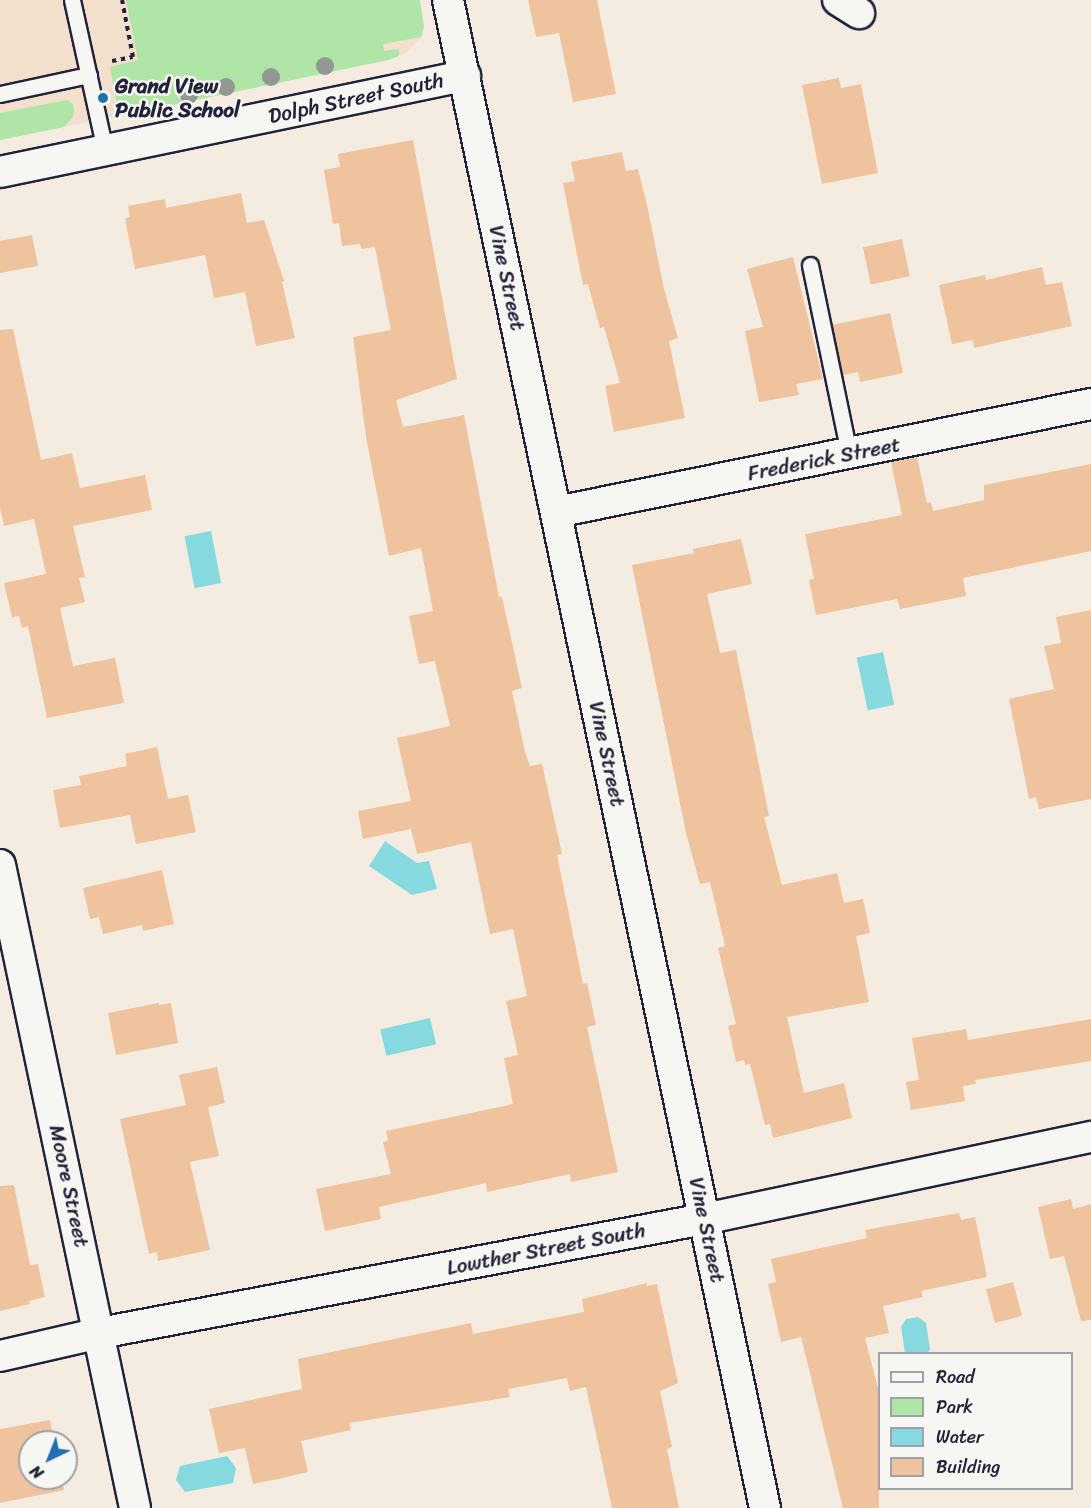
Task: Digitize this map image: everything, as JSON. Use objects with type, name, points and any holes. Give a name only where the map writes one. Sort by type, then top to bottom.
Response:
[{"type":"street","name":"Vine Street","points":[[448,0],[765,1508]]},
{"type":"street","name":"Dolph Street South","points":[[0,172],[465,76]]},
{"type":"street","name":"Frederick Street","points":[[556,512],[1091,404]]},
{"type":"street","name":"Moore Street","points":[[0,865],[135,1508]]},
{"type":"street","name":"Lowther Street South","points":[[0,1356],[100,1333],[704,1219],[1091,1137]]},
{"type":"lane","points":[[72,0],[105,150]]},
{"type":"lane","points":[[0,94],[88,75]]},
{"type":"lane","points":[[810,265],[849,454]]},
{"type":"path","points":[[104,63],[133,57],[122,0]]},
{"type":"shaded area","name":"Grand View Public School","points":[[0,0],[420,0],[424,27],[420,39],[407,52],[388,60],[0,140]]},
{"type":"green space","name":"Grand View Public School","points":[[126,0],[420,0],[424,27],[421,37],[383,44],[384,51],[399,49],[399,56],[388,60],[119,116],[110,67],[138,60]]},
{"type":"green space","points":[[67,100],[73,104],[74,110],[73,117],[64,127],[0,140],[0,113]]},
{"type":"water","points":[[211,531],[221,583],[195,588],[184,536]]},
{"type":"water","points":[[883,652],[894,705],[868,710],[857,658]]},
{"type":"water","points":[[385,841],[417,863],[429,861],[437,889],[412,895],[369,866]]},
{"type":"water","points":[[430,1018],[436,1044],[386,1056],[380,1029]]},
{"type":"water","points":[[918,1317],[926,1323],[928,1352],[905,1352],[901,1327],[906,1319]]},
{"type":"water","points":[[227,1456],[236,1468],[233,1483],[185,1492],[176,1480],[180,1466]]},
{"type":"building","points":[[528,0],[597,0],[616,94],[573,102],[559,33],[536,37]]},
{"type":"building","points":[[839,78],[841,88],[861,84],[878,173],[822,184],[802,85]]},
{"type":"building","points":[[413,140],[457,379],[396,400],[403,427],[464,415],[499,597],[502,597],[522,688],[512,691],[525,752],[530,766],[542,764],[562,854],[557,855],[583,984],[587,983],[596,1025],[587,1027],[618,1172],[571,1182],[570,1174],[487,1192],[486,1183],[379,1207],[381,1219],[325,1231],[316,1189],[391,1174],[383,1142],[388,1141],[386,1131],[513,1104],[504,1058],[518,1055],[506,1001],[527,996],[513,929],[490,934],[471,842],[417,854],[411,829],[363,839],[358,811],[411,801],[397,738],[450,726],[435,661],[419,664],[409,616],[433,611],[421,548],[389,556],[366,437],[353,337],[391,330],[375,247],[361,249],[360,244],[342,246],[339,223],[333,224],[324,170],[340,167],[338,154]]},
{"type":"building","points":[[622,152],[626,171],[638,169],[647,205],[664,289],[678,338],[669,341],[685,418],[614,432],[605,386],[620,383],[604,327],[600,328],[588,284],[583,285],[563,183],[575,181],[571,162]]},
{"type":"building","points":[[241,193],[247,223],[264,220],[284,281],[282,282],[295,338],[256,346],[245,292],[214,298],[205,255],[135,269],[125,219],[130,217],[128,206],[165,199],[166,208]]},
{"type":"building","points":[[32,235],[38,266],[0,273],[0,241]]},
{"type":"building","points":[[902,239],[910,276],[871,284],[863,247]]},
{"type":"building","points":[[793,257],[823,379],[796,384],[799,395],[759,402],[745,331],[763,327],[747,269]]},
{"type":"building","points":[[1042,267],[1046,285],[1062,282],[1072,326],[974,348],[973,340],[952,344],[939,285],[985,275],[986,280]]},
{"type":"building","points":[[890,313],[903,373],[860,382],[858,372],[843,375],[832,325]]},
{"type":"building","points":[[13,329],[41,460],[72,453],[80,488],[145,475],[152,510],[73,526],[85,577],[79,578],[85,602],[60,608],[73,666],[115,658],[124,703],[47,718],[28,626],[22,628],[19,616],[12,617],[4,583],[46,574],[34,519],[4,526],[0,507],[0,330]]},
{"type":"building","points":[[917,457],[927,503],[931,502],[933,511],[984,500],[984,485],[1091,464],[1091,551],[963,578],[966,596],[900,609],[897,599],[816,615],[809,580],[814,579],[805,534],[902,515],[891,462]]},
{"type":"building","points":[[741,539],[752,584],[707,594],[720,653],[736,650],[769,816],[764,817],[782,885],[837,873],[844,903],[863,899],[870,933],[856,936],[869,1002],[787,1017],[804,1093],[844,1083],[852,1118],[773,1138],[770,1124],[765,1125],[750,1064],[745,1065],[744,1060],[736,1062],[728,1026],[736,1024],[718,948],[725,946],[710,882],[700,884],[686,833],[632,565],[694,553],[693,549]]},
{"type":"building","points":[[1091,610],[1091,799],[1039,809],[1036,797],[1029,799],[1009,699],[1054,689],[1044,646],[1061,643],[1056,617]]},
{"type":"building","points":[[157,747],[168,799],[188,795],[196,832],[136,844],[130,815],[60,828],[53,790],[81,785],[79,776],[127,766],[125,754]]},
{"type":"building","points":[[162,870],[174,924],[143,931],[142,925],[103,934],[99,917],[90,919],[83,888]]},
{"type":"building","points":[[159,1003],[159,1005],[171,1003],[178,1043],[116,1055],[108,1013]]},
{"type":"building","points":[[1091,1019],[1091,1061],[975,1080],[976,1084],[963,1086],[965,1101],[911,1110],[906,1082],[919,1080],[912,1038],[966,1029],[968,1040]]},
{"type":"building","points":[[217,1067],[225,1103],[208,1107],[219,1156],[190,1162],[210,1250],[158,1261],[157,1252],[149,1254],[120,1119],[186,1105],[179,1075]]},
{"type":"building","points":[[14,1185],[30,1265],[38,1264],[45,1297],[29,1301],[30,1304],[0,1311],[0,1186]]},
{"type":"building","points":[[1071,1199],[1073,1209],[1091,1204],[1091,1320],[1081,1321],[1064,1256],[1050,1259],[1038,1207]]},
{"type":"building","points":[[959,1213],[961,1220],[975,1217],[987,1277],[921,1291],[923,1297],[883,1306],[889,1333],[865,1338],[878,1388],[879,1508],[843,1508],[801,1337],[781,1342],[768,1284],[776,1282],[771,1259],[867,1238],[865,1230]]},
{"type":"building","points":[[1013,1282],[1022,1316],[995,1323],[986,1289]]},
{"type":"building","points":[[647,1283],[647,1286],[657,1284],[678,1383],[660,1391],[672,1447],[667,1449],[679,1508],[612,1508],[586,1387],[570,1391],[567,1378],[508,1389],[510,1397],[349,1423],[351,1430],[301,1441],[308,1472],[278,1479],[253,1484],[245,1448],[219,1453],[209,1409],[302,1389],[298,1359],[471,1323],[473,1334],[584,1312],[582,1299]]},
{"type":"building","points":[[50,1420],[52,1430],[18,1430],[18,1490],[64,1490],[0,1503],[0,1429]]},
{"type":"place","name":"Grand View Public School","points":[[103,98]]}]
